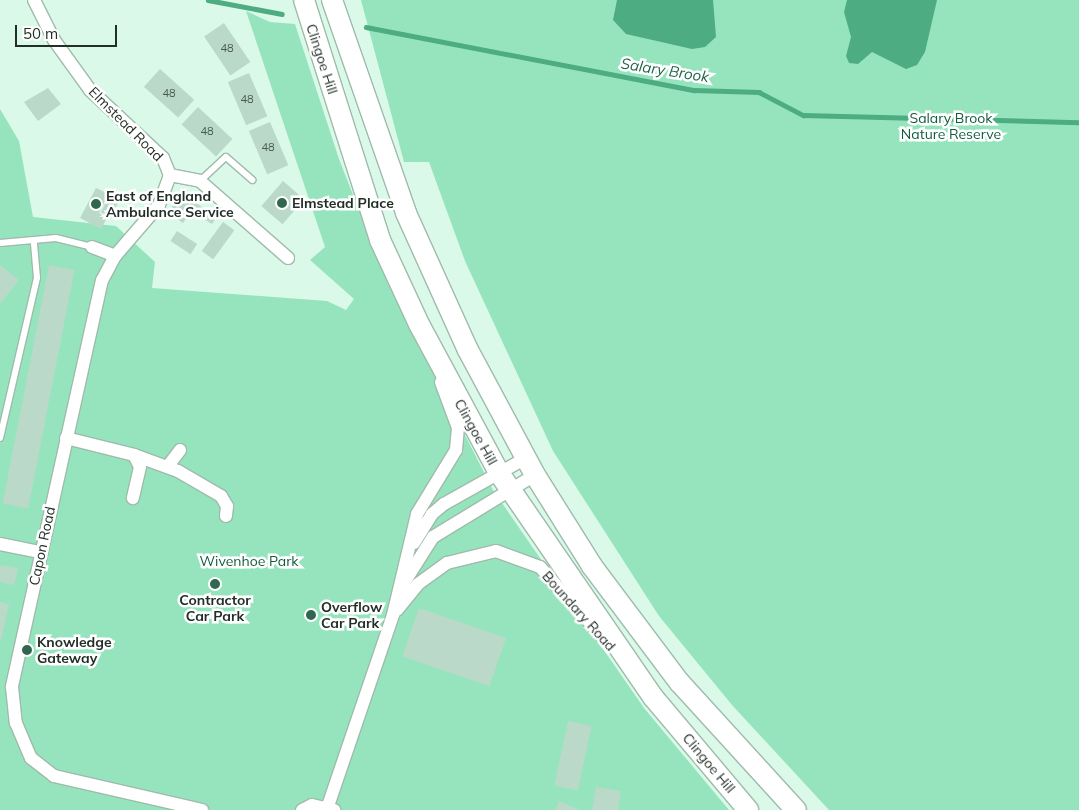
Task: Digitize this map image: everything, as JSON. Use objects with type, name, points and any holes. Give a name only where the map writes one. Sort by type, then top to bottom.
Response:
[{"type":"main road","name":"Clingoe Hill","points":[[304,0],[380,240],[420,326],[499,473],[509,491],[653,697],[748,810]]},
{"type":"main road","name":"Clingoe Hill","points":[[332,0],[406,213],[468,350],[530,467],[592,566],[680,683],[796,810]]},
{"type":"street","name":"Elmstead Road","points":[[35,3],[90,90],[163,158],[170,175],[200,181],[288,258]]},
{"type":"street","name":"Capon Road","points":[[170,175],[159,205],[115,256],[93,313],[12,686],[16,723],[31,758],[54,776],[144,804],[202,810]]},
{"type":"street","points":[[92,247],[115,256]]},
{"type":"street","name":"Boundary Road","points":[[331,808],[393,615],[399,592],[402,565],[417,514],[451,462],[459,438],[420,326]]},
{"type":"street","points":[[66,438],[134,455],[168,466],[221,496],[227,506],[226,516]]},
{"type":"street","points":[[168,466],[180,450]]},
{"type":"street","points":[[133,498],[140,466],[134,455]]},
{"type":"street","name":"Boundary Road","points":[[402,565],[432,514],[499,473],[530,467]]},
{"type":"street","name":"Boundary Road","points":[[399,592],[433,537],[509,491],[530,467]]},
{"type":"street","points":[[0,544],[40,552]]},
{"type":"street","name":"Boundary Road","points":[[393,615],[418,584],[460,556],[496,551],[519,556],[551,578],[653,697]]},
{"type":"street","points":[[302,810],[331,808]]},
{"type":"lane","points":[[200,181],[226,158],[252,180]]},
{"type":"lane","points":[[0,243],[56,238],[92,247]]},
{"type":"lane","points":[[0,438],[3,416],[37,278],[34,240]]},
{"type":"green space","name":"Salary Brook Nature Reserve","points":[[361,0],[1079,0],[1079,810],[829,810],[732,705],[659,616],[553,451],[465,261],[429,162],[404,162]]},
{"type":"green space","name":"Wivenhoe Park","points":[[246,11],[270,22],[295,24],[339,159],[388,284],[493,490],[644,708],[729,810],[0,810],[0,109],[19,141],[33,217],[116,226],[155,262],[152,288],[327,301],[346,310],[354,299],[310,260],[325,247]]},
{"type":"shaded area","points":[[617,0],[713,0],[716,37],[705,47],[692,49],[626,34],[613,20]]},
{"type":"shaded area","points":[[847,0],[937,0],[925,52],[917,65],[906,69],[872,52],[858,64],[849,63],[846,56],[851,37],[844,12]]},
{"type":"building","points":[[224,23],[250,62],[230,75],[204,36]]},
{"type":"building","points":[[160,69],[194,100],[178,118],[144,87]]},
{"type":"building","points":[[249,73],[267,116],[246,125],[228,82]]},
{"type":"building","points":[[48,88],[61,104],[38,121],[24,102]]},
{"type":"building","points":[[198,107],[232,139],[216,157],[182,125]]},
{"type":"building","points":[[270,122],[288,165],[267,174],[249,131]]},
{"type":"building","name":"Elmstead Place","points":[[283,181],[304,199],[282,224],[261,206]]},
{"type":"building","name":"East of England Ambulance Service","points":[[96,188],[109,194],[99,213],[107,218],[101,229],[80,218]]},
{"type":"building","points":[[181,193],[217,217],[212,224],[191,211],[183,223],[168,213]]},
{"type":"building","name":"East of England Ambulance Service","points":[[108,198],[118,203],[111,217],[101,212]]},
{"type":"building","points":[[223,222],[234,230],[213,259],[202,251]]},
{"type":"building","points":[[177,231],[197,244],[191,254],[170,241]]},
{"type":"building","points":[[0,265],[19,280],[0,304]]},
{"type":"building","points":[[49,265],[75,270],[28,508],[3,504]]},
{"type":"building","points":[[0,565],[18,568],[14,585],[0,582]]},
{"type":"building","points":[[0,602],[9,604],[1,640],[0,640]]},
{"type":"building","points":[[419,608],[506,638],[489,686],[402,656]]},
{"type":"building","points":[[568,721],[591,726],[578,791],[554,786]]},
{"type":"building","points":[[596,787],[621,791],[618,810],[592,810]]},
{"type":"building","points":[[559,801],[580,810],[555,810]]},
{"type":"waterway","name":"Salary Brook","points":[[208,0],[282,14]]},
{"type":"waterway","name":"Salary Brook","points":[[366,27],[694,90],[759,92],[803,115],[1079,122]]},
{"type":"place","name":"Elmstead Place","points":[[282,203]]},
{"type":"place","name":"East of England Ambulance Service","points":[[96,204]]},
{"type":"place","name":"Contractor Car Park","points":[[215,584]]},
{"type":"place","name":"Overflow Car Park","points":[[311,615]]},
{"type":"place","name":"Knowledge Gateway","points":[[27,650]]}]
